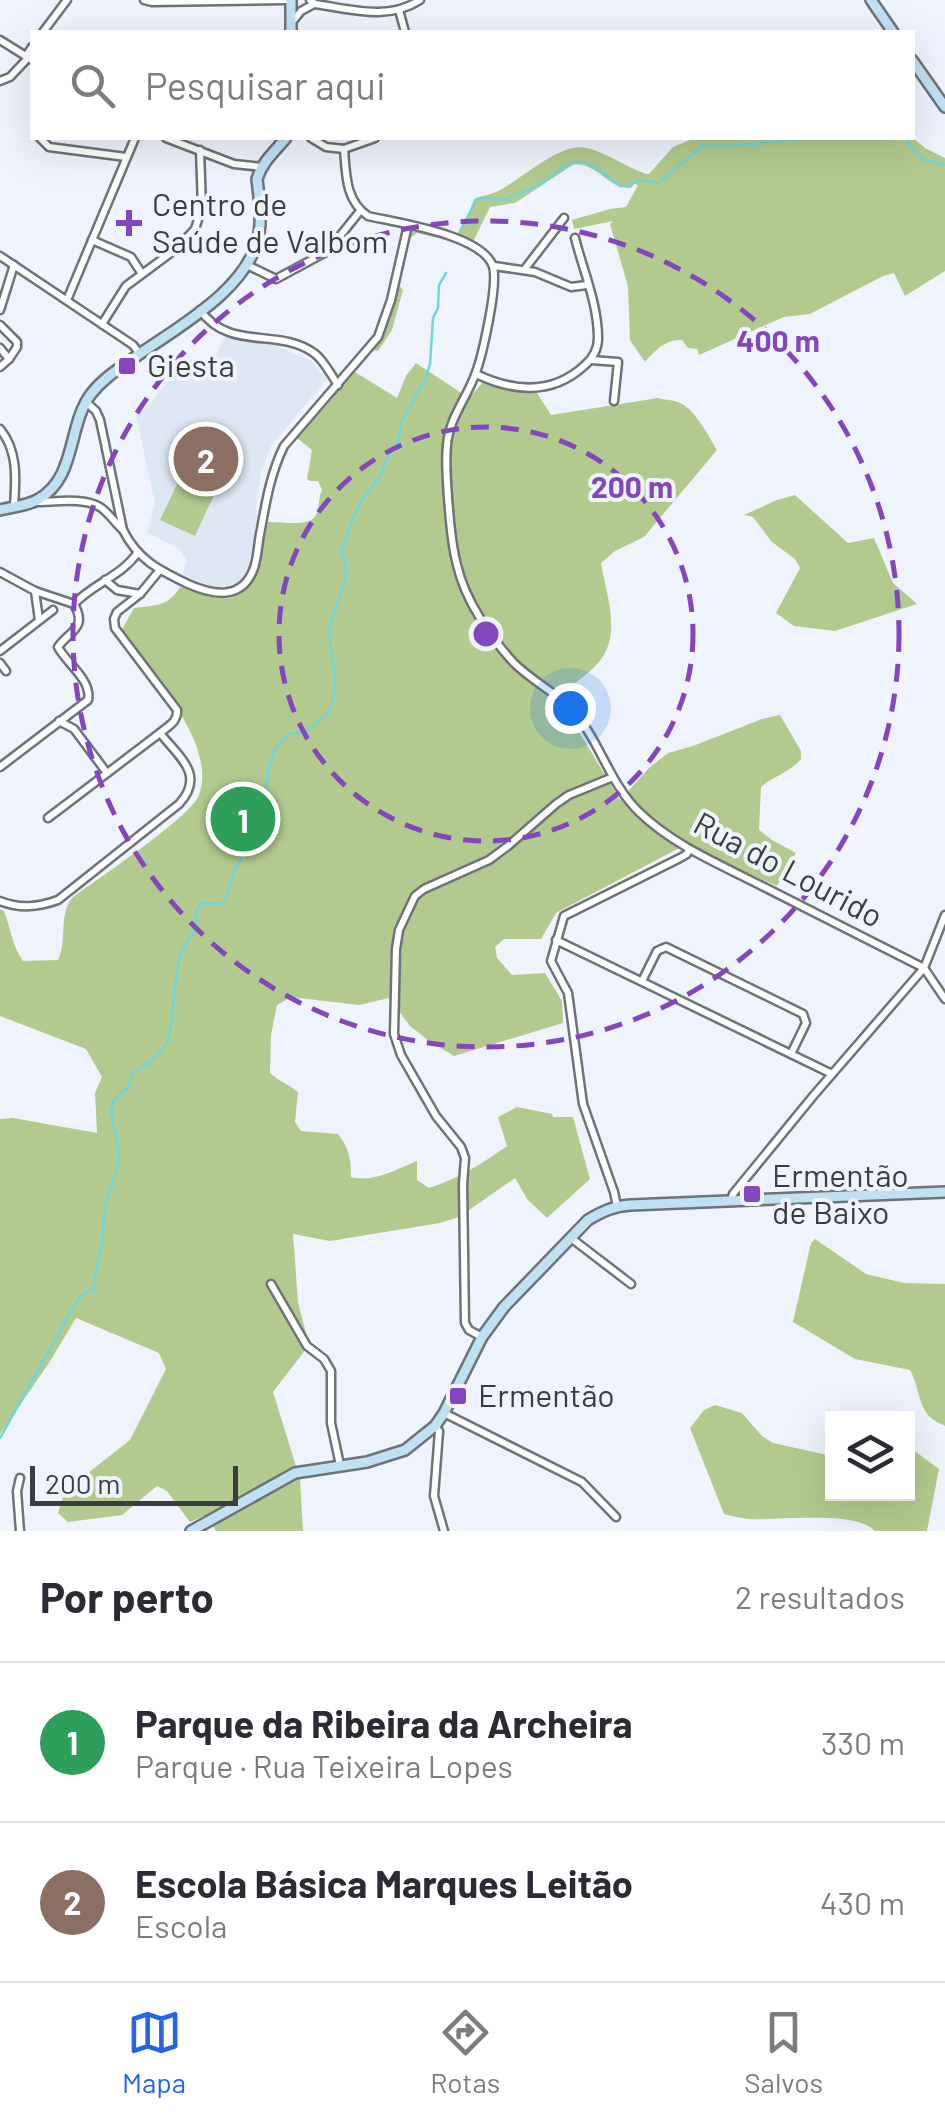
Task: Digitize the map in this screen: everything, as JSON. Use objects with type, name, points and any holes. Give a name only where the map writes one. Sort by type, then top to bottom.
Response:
[{"type":"street","points":[[44,30],[67,0]]},
{"type":"street","points":[[144,0],[289,0],[291,28]]},
{"type":"street","points":[[291,28],[301,10],[312,2],[336,3],[370,12],[399,10],[420,0]]},
{"type":"street","points":[[870,0],[892,30]]},
{"type":"street","points":[[399,10],[404,30]]},
{"type":"street","points":[[0,40],[29,58],[0,81]]},
{"type":"street","points":[[915,64],[945,108]]},
{"type":"street","points":[[42,140],[49,147],[126,158]]},
{"type":"street","points":[[67,300],[134,140]]},
{"type":"street","points":[[172,140],[234,164],[262,166]]},
{"type":"street","points":[[34,502],[51,491],[61,474],[86,402],[106,378],[223,294],[246,265],[260,231],[258,179],[262,166],[284,140]]},
{"type":"street","points":[[314,140],[326,147],[344,149],[358,141]]},
{"type":"street","points":[[344,149],[349,192],[360,211],[368,216],[463,241],[479,250],[494,266],[524,270],[571,287],[587,285]]},
{"type":"street","points":[[102,324],[126,286],[176,250],[196,228],[202,206],[200,150]]},
{"type":"street","points":[[246,265],[276,279],[328,251],[360,211]]},
{"type":"street","points":[[524,270],[564,218]]},
{"type":"street","points":[[86,402],[100,420],[123,530],[129,542],[159,571],[216,594],[241,586],[254,568],[274,465],[284,446],[378,337],[408,225]]},
{"type":"street","points":[[476,374],[519,388],[552,386],[571,378],[591,360],[598,342],[594,306],[576,238]]},
{"type":"street","points":[[92,240],[131,257],[142,274]]},
{"type":"street","points":[[0,256],[140,354]]},
{"type":"street","points":[[0,310],[14,265]]},
{"type":"street","name":"Rua do Lourido","points":[[494,266],[490,315],[476,374],[452,420],[447,442],[450,530],[463,585],[477,610],[513,661],[567,705],[586,726],[623,793],[642,815],[689,849],[924,968],[945,999]]},
{"type":"street","points":[[200,310],[220,330],[282,341],[312,351],[338,385]]},
{"type":"street","points":[[0,324],[17,342],[0,368]]},
{"type":"street","points":[[0,348],[9,359]]},
{"type":"street","points":[[591,360],[618,362],[614,402]]},
{"type":"street","points":[[0,428],[14,455],[14,506]]},
{"type":"street","points":[[0,510],[34,502],[95,505],[123,530]]},
{"type":"street","points":[[74,604],[91,588],[123,569],[138,552]]},
{"type":"street","points":[[48,818],[177,716],[177,710],[115,628],[117,612],[140,594],[159,571]]},
{"type":"street","points":[[0,572],[74,604],[80,618],[77,627],[58,648],[90,692],[88,700],[0,767]]},
{"type":"street","points":[[105,580],[117,590],[140,594]]},
{"type":"street","points":[[35,590],[39,621]]},
{"type":"street","points":[[0,651],[53,610]]},
{"type":"street","points":[[0,663],[6,671]]},
{"type":"street","points":[[59,721],[74,729],[106,773]]},
{"type":"street","points":[[0,901],[24,907],[58,900],[189,794],[190,774],[160,733]]},
{"type":"street","points":[[482,1338],[465,1323],[465,1158],[400,1055],[394,1034],[399,930],[415,896],[424,889],[489,860],[556,804],[614,777]]},
{"type":"street","points":[[616,1206],[583,1104],[568,993],[551,961],[564,916],[680,858],[689,849]]},
{"type":"street","points":[[731,1201],[832,1074],[924,968],[945,915]]},
{"type":"street","points":[[556,940],[832,1074]]},
{"type":"street","points":[[642,981],[656,951],[666,948],[803,1014],[806,1023],[791,1054]]},
{"type":"street","points":[[192,1531],[295,1472],[383,1458],[405,1450],[435,1426],[444,1413],[482,1338],[504,1307],[588,1220],[603,1210],[616,1206],[945,1192]]},
{"type":"street","points":[[571,1238],[631,1284]]},
{"type":"street","points":[[272,1284],[307,1346],[324,1359],[331,1371],[331,1423],[340,1465]]},
{"type":"street","points":[[444,1413],[582,1482],[616,1516]]},
{"type":"street","points":[[435,1426],[438,1431],[434,1496],[444,1531]]},
{"type":"street","points":[[20,1478],[20,1531]]},
{"type":"shaded area","points":[[225,335],[244,341],[264,341],[310,360],[327,379],[271,446],[261,472],[249,567],[229,587],[216,588],[182,575],[187,561],[179,549],[147,532],[155,504],[136,415],[152,402],[178,367],[207,375]]},
{"type":"green space","points":[[690,140],[915,140],[945,158],[945,271],[905,296],[894,273],[883,276],[810,314],[784,317],[699,355],[697,349],[676,340],[661,346],[645,362],[630,340],[628,286],[610,224],[613,221],[574,229],[572,220],[626,207],[638,185],[622,187],[591,168],[574,164],[515,203],[490,207],[469,250],[417,233],[410,238],[399,285],[403,290],[392,330],[378,351],[374,350],[355,372],[397,398],[416,363],[469,398],[482,383],[537,393],[551,415],[658,398],[687,407],[717,450],[644,537],[615,551],[601,563],[611,614],[606,652],[550,705],[581,735],[620,800],[668,753],[780,715],[801,751],[801,759],[761,787],[759,830],[796,853],[777,886],[685,845],[556,913],[541,939],[504,939],[495,947],[497,958],[512,975],[545,973],[562,1001],[563,1023],[454,1056],[410,1026],[389,998],[359,1005],[291,997],[277,1005],[270,1073],[298,1092],[295,1122],[301,1131],[338,1134],[349,1154],[351,1177],[376,1177],[417,1161],[417,1180],[429,1188],[450,1180],[507,1146],[498,1117],[517,1107],[553,1117],[573,1117],[590,1179],[547,1218],[527,1199],[515,1178],[459,1217],[440,1223],[330,1241],[293,1234],[298,1302],[309,1345],[273,1392],[300,1479],[303,1531],[216,1531],[206,1515],[190,1522],[167,1491],[157,1486],[122,1515],[68,1522],[58,1513],[65,1491],[130,1440],[166,1369],[159,1353],[76,1318],[0,1434],[0,1119],[97,1133],[95,1093],[102,1077],[86,1049],[0,1016],[0,909],[23,961],[58,960],[65,912],[72,898],[162,833],[199,795],[199,753],[190,731],[163,687],[120,633],[134,608],[166,602],[180,587],[215,598],[235,597],[252,582],[268,522],[301,523],[316,515],[322,490],[318,481],[307,479],[312,450],[297,438],[379,338],[395,302],[392,292],[410,230],[454,239],[474,199],[496,192],[565,150],[594,150],[649,174],[673,147]]},
{"type":"green space","points":[[194,449],[228,465],[195,536],[160,520]]},
{"type":"green space","points":[[795,495],[848,543],[874,538],[893,583],[917,604],[835,631],[794,626],[776,613],[800,568],[753,517],[744,515]]},
{"type":"green space","points":[[815,1239],[866,1274],[904,1283],[945,1284],[945,1426],[926,1413],[910,1370],[855,1359],[793,1322]]},
{"type":"green space","points":[[715,1405],[742,1413],[773,1443],[825,1454],[825,1501],[915,1501],[916,1452],[939,1469],[927,1531],[875,1531],[834,1519],[748,1519],[724,1514],[690,1428],[704,1410]]},
{"type":"waterway","points":[[460,231],[477,199],[511,197],[538,186],[576,162],[591,165],[620,186],[638,180],[659,183],[702,146],[789,140]]},
{"type":"waterway","points":[[906,140],[923,159],[945,165]]},
{"type":"waterway","points":[[0,1438],[77,1301],[94,1290],[107,1198],[119,1158],[113,1102],[129,1088],[131,1074],[159,1054],[168,1039],[179,960],[193,932],[199,907],[201,903],[224,901],[235,869],[254,838],[276,747],[289,734],[309,729],[329,713],[335,686],[330,627],[346,571],[341,552],[359,504],[397,445],[402,421],[425,380],[439,285],[446,273]]},
{"type":"place","name":"Centro de Saúde de Valbom","points":[[129,223]]},
{"type":"place","name":"Giesta","points":[[127,366]]},
{"type":"place","name":"Escola Básica Marques Leitão","points":[[206,459]]},
{"type":"place","name":"Parque da Ribeira da Archeira","points":[[243,819]]},
{"type":"place","name":"Ermentão de Baixo","points":[[752,1194]]},
{"type":"place","name":"Ermentão","points":[[458,1396]]}]
